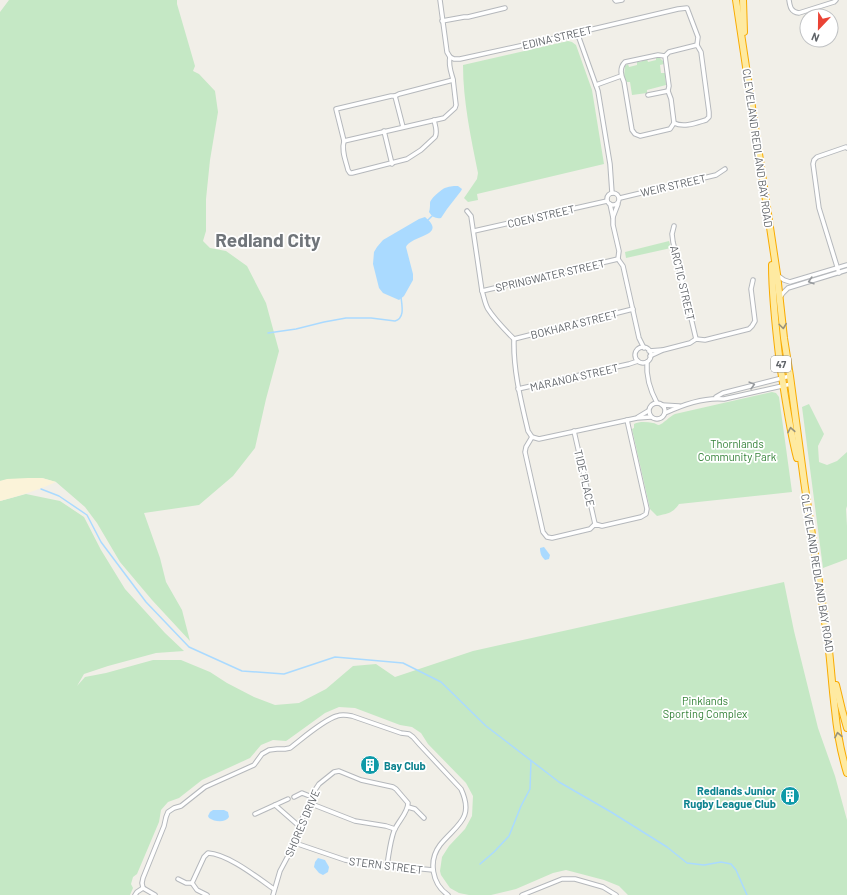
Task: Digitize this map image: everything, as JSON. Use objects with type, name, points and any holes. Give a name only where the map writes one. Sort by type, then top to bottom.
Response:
[{"type":"highway","name":"CLEVELAND REDLAND BAY ROAD","points":[[736,0],[777,274],[784,338],[831,666],[834,708],[847,774]]},
{"type":"highway","name":"CLEVELAND REDLAND BAY ROAD","points":[[743,0],[744,50]]},
{"type":"highway","name":"CLEVELAND REDLAND BAY ROAD","points":[[772,245],[772,273],[776,329],[782,378],[791,433],[804,481]]},
{"type":"highway","name":"CLEVELAND REDLAND BAY ROAD","points":[[831,666],[847,728]]},
{"type":"street","points":[[344,141],[444,118],[455,108],[453,80],[449,62],[450,57],[447,52],[440,0]]},
{"type":"street","points":[[615,0],[622,0]]},
{"type":"street","points":[[789,0],[790,8],[795,13],[834,2],[836,0]]},
{"type":"street","points":[[442,21],[468,17],[505,8]]},
{"type":"street","name":"EDINA STREET","points":[[450,57],[460,60],[565,36],[578,35],[588,30],[687,8],[698,37],[696,45]]},
{"type":"street","points":[[578,35],[598,90],[610,164],[612,193],[608,197],[619,252],[618,259],[623,266],[639,338],[644,348],[649,351],[663,350]]},
{"type":"street","points":[[664,56],[669,86],[668,91],[671,99],[674,123],[670,129],[640,136],[635,134],[632,130],[624,82],[621,76],[622,66],[625,62],[658,55],[664,56],[669,52],[696,45],[701,52],[709,117],[706,120],[684,126],[678,126],[674,123]]},
{"type":"street","points":[[596,85],[621,76]]},
{"type":"street","points":[[434,120],[436,132],[435,137],[407,160],[352,173],[348,170],[343,152],[344,141],[336,109],[395,96],[453,80]]},
{"type":"street","points":[[648,95],[668,91]]},
{"type":"street","points":[[395,96],[403,127]]},
{"type":"street","points":[[384,131],[392,164]]},
{"type":"street","points":[[839,273],[819,208],[812,164],[817,156],[846,147],[847,148]]},
{"type":"street","name":"WEIR STREET","points":[[620,198],[716,175],[724,168]]},
{"type":"street","points":[[612,193],[616,194],[620,198],[613,218]]},
{"type":"street","name":"COEN STREET","points":[[474,231],[601,202],[609,203]]},
{"type":"street","points":[[609,203],[614,205],[618,204]]},
{"type":"street","points":[[467,211],[472,216],[482,291],[488,309],[514,339],[518,389],[528,431],[532,437],[539,439],[638,418],[651,417],[655,420],[660,419],[665,413],[680,406],[791,384]]},
{"type":"street","name":"ARCTIC STREET","points":[[674,226],[672,234],[673,242],[696,339]]},
{"type":"street","name":"SPRINGWATER STREET","points":[[482,291],[618,259]]},
{"type":"street","points":[[777,274],[784,280],[790,282],[847,265]]},
{"type":"street","points":[[780,298],[788,288],[847,270]]},
{"type":"street","points":[[650,356],[663,350],[690,343],[696,339],[705,340],[749,329],[755,321],[751,289],[753,280]]},
{"type":"street","name":"BOKHARA STREET","points":[[514,339],[633,309]]},
{"type":"street","points":[[639,338],[635,356],[647,372]]},
{"type":"street","points":[[636,351],[644,348]]},
{"type":"street","points":[[649,351],[650,356],[647,362],[647,372],[652,394],[656,403],[662,405],[680,406]]},
{"type":"street","name":"MARANOA STREET","points":[[629,364],[635,356]]},
{"type":"street","points":[[640,362],[647,362]]},
{"type":"street","name":"MARANOA STREET","points":[[518,389],[640,362]]},
{"type":"street","points":[[715,398],[724,393],[790,376]]},
{"type":"street","points":[[638,418],[648,411],[651,406],[652,394]]},
{"type":"street","points":[[651,406],[656,403]]},
{"type":"street","points":[[662,405],[665,409],[665,413]]},
{"type":"street","points":[[648,411],[651,417]]},
{"type":"street","points":[[532,437],[526,447],[525,452],[543,532],[552,538],[590,528],[595,524],[602,526],[641,518],[647,512],[627,420]]},
{"type":"street","name":"TIDE PLACE","points":[[574,432],[595,524]]},
{"type":"street","points":[[143,888],[143,878],[164,826],[168,812],[181,806],[205,787],[254,765],[262,754],[269,750],[290,748],[328,719],[344,714],[401,733],[409,734],[461,790],[465,798],[465,815],[458,827],[440,845],[433,862],[434,878],[439,887],[448,895]]},
{"type":"street","name":"SHORES DRIVE","points":[[273,895],[280,871],[295,843],[299,826],[315,790],[319,784],[334,772],[339,771],[361,780],[393,787],[408,803],[408,807],[415,809],[424,818]]},
{"type":"street","points":[[294,797],[302,793],[312,797]]},
{"type":"street","points":[[255,814],[288,799]]},
{"type":"street","points":[[309,803],[355,821],[395,829]]},
{"type":"street","points":[[275,806],[299,826]]},
{"type":"street","points":[[387,865],[395,829],[408,807]]},
{"type":"street","name":"STERN STREET","points":[[295,843],[345,860],[433,870]]},
{"type":"street","points":[[192,883],[204,857],[208,853],[214,853],[236,864],[274,889]]},
{"type":"street","points":[[178,879],[186,883],[192,883]]},
{"type":"street","points":[[522,895],[562,879],[575,879],[603,887],[616,895]]},
{"type":"street","points":[[192,883],[197,890],[207,895]]},
{"type":"street","points":[[135,895],[143,888]]},
{"type":"street","points":[[143,888],[155,895]]},
{"type":"green space","points":[[9,0],[177,0],[195,66],[193,71],[199,74],[215,91],[218,112],[210,160],[206,199],[206,231],[203,241],[210,248],[226,251],[247,266],[266,303],[279,351],[255,448],[233,476],[199,505],[144,513],[160,558],[166,582],[182,610],[190,641],[152,600],[120,562],[97,523],[85,507],[56,482],[42,478],[0,481],[0,12]]},
{"type":"green space","points":[[568,41],[576,45],[592,90],[604,164],[477,194],[478,200],[468,202],[464,198],[477,179],[478,173],[466,106],[463,65]]},
{"type":"green space","points":[[656,57],[663,61],[664,64],[660,65],[661,73],[665,73],[666,85],[647,90],[647,93],[632,95],[630,82],[627,82],[624,77],[625,66],[628,64],[629,67],[637,65],[637,62],[647,59],[648,62],[656,60]]},
{"type":"green space","points":[[669,241],[671,248],[626,258],[625,252]]},
{"type":"green space","name":"Thornlands Community Park","points":[[772,392],[776,393],[779,397],[792,492],[679,504],[667,514],[657,516],[650,509],[632,429],[634,428],[634,424],[646,422],[659,425],[675,414]]},
{"type":"green space","points":[[809,404],[824,434],[818,446],[819,462],[827,465],[837,461],[847,452],[847,559],[823,568],[802,407]]},
{"type":"green space","name":"Pinklands Sporting Complex","points":[[26,494],[60,501],[84,517],[101,550],[125,589],[165,633],[184,651],[156,653],[108,666],[84,674],[77,686],[85,677],[106,673],[153,660],[181,660],[210,672],[254,697],[275,705],[299,703],[326,689],[353,666],[376,664],[395,677],[473,651],[784,582],[794,631],[818,728],[835,776],[847,820],[847,895],[628,895],[619,886],[604,880],[566,870],[553,873],[516,889],[491,895],[469,895],[459,893],[450,888],[440,871],[442,857],[449,846],[465,829],[472,816],[473,796],[466,783],[428,744],[421,733],[412,727],[400,725],[355,708],[339,707],[325,713],[286,741],[273,740],[261,745],[250,758],[202,780],[179,798],[168,802],[161,810],[159,822],[137,874],[133,877],[131,884],[133,888],[130,895],[0,895],[0,501]]},
{"type":"sand","points":[[42,478],[56,482],[28,493],[0,501],[0,481],[7,479]]},
{"type":"water","points":[[458,186],[462,189],[461,191],[441,218],[436,218],[433,216],[429,212],[430,203],[435,195],[443,189]]},
{"type":"water","points":[[425,217],[431,223],[433,228],[431,232],[409,243],[406,247],[413,274],[413,280],[404,296],[399,300],[383,293],[379,288],[373,264],[374,252],[383,240]]},
{"type":"water","points":[[544,547],[550,555],[549,559],[545,560],[541,555],[540,550],[540,548]]},
{"type":"water","points":[[213,810],[224,810],[228,812],[229,817],[222,821],[211,819],[208,816]]},
{"type":"water","points":[[318,858],[325,860],[329,867],[328,872],[323,875],[314,867]]},
{"type":"waterway","points":[[428,220],[432,216]]},
{"type":"waterway","points":[[268,333],[296,329],[346,318],[371,318],[395,321],[402,314],[401,297]]},
{"type":"waterway","points":[[41,489],[59,496],[87,515],[101,542],[146,602],[189,647],[242,671],[284,674],[335,657],[403,663],[441,682],[486,726],[559,782],[667,847],[687,863],[704,865],[721,862],[731,864],[736,870],[747,895]]},
{"type":"waterway","points":[[480,864],[509,836],[521,806],[530,789],[531,761]]},
{"type":"place","name":"Bay Club","points":[[370,765]]},
{"type":"place","name":"Redlands Junior Rugby League Club","points":[[790,796]]},
{"type":"district","name":"Redland City","points":[[268,239]]}]
